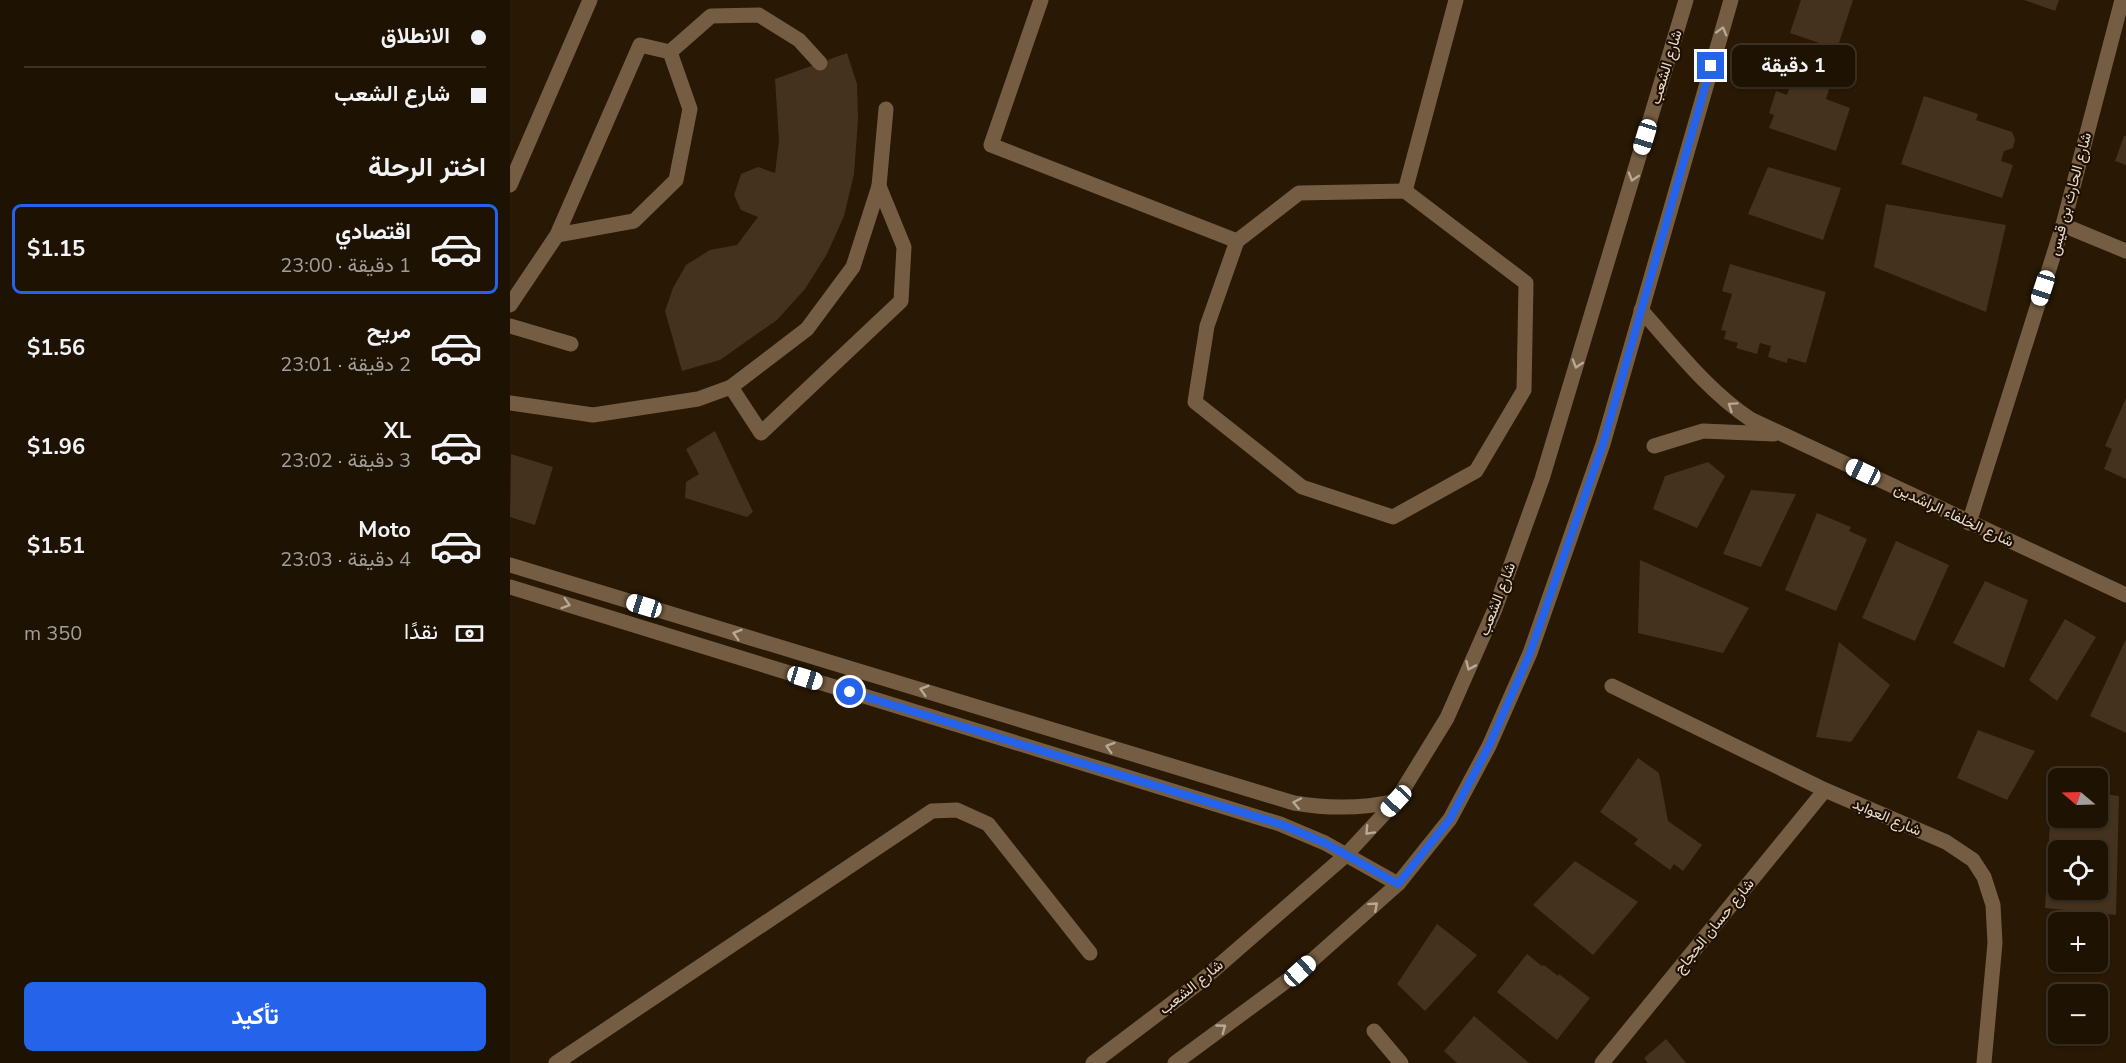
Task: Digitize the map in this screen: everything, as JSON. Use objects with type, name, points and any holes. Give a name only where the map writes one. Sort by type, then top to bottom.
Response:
[{"type":"street","points":[[510,184],[590,0]]},
{"type":"street","points":[[1041,0],[991,145],[1237,241]]},
{"type":"street","points":[[1406,191],[1456,0]]},
{"type":"street","name":"شارع الشعب","points":[[1093,1063],[1200,982],[1346,855],[1396,801],[1447,718],[1495,609],[1542,479],[1686,0]]},
{"type":"street","points":[[1175,1063],[1300,971],[1398,884],[1450,819],[1489,746],[1530,653],[1603,444],[1731,0]]},
{"type":"street","name":"شارع الحارث بن قيس","points":[[1969,523],[2063,225],[2122,0]]},
{"type":"street","points":[[670,52],[711,16],[759,15],[799,40],[820,63]]},
{"type":"street","points":[[510,304],[557,235],[639,45],[670,52]]},
{"type":"street","points":[[557,235],[634,221],[676,180],[690,109],[670,52]]},
{"type":"street","points":[[510,403],[593,415],[698,399],[731,387],[807,329],[853,267],[879,186],[886,109]]},
{"type":"street","points":[[731,387],[761,433],[901,301],[904,246],[879,186]]},
{"type":"street","points":[[1406,191],[1526,283],[1524,390],[1476,471],[1393,517],[1302,487],[1195,402],[1208,326],[1237,241],[1299,193],[1406,191]]},
{"type":"street","points":[[2063,225],[2126,251]]},
{"type":"street","name":"شارع الخلفاء الراشدين","points":[[1641,310],[1696,375],[1721,399],[1750,419],[2126,595]]},
{"type":"street","points":[[510,326],[571,344]]},
{"type":"street","name":"شارع الخلفاء الراشدين","points":[[1654,446],[1703,431],[1782,435]]},
{"type":"street","points":[[510,565],[1294,803],[1347,808],[1396,801]]},
{"type":"street","points":[[510,587],[1280,824],[1303,832],[1398,884]]},
{"type":"street","name":"شارع العوابد","points":[[1612,686],[1825,790],[1946,842],[1973,860],[1984,877],[1993,905],[1995,943],[1984,1063]]},
{"type":"street","name":"شارع حسان الحجاج","points":[[1602,1063],[1825,790]]},
{"type":"street","points":[[556,1063],[932,812],[957,810],[988,824],[1090,953]]},
{"type":"street","points":[[1374,1031],[1401,1063]]},
{"type":"building","points":[[1801,0],[1853,0],[1837,49],[1790,33]]},
{"type":"building","points":[[2024,0],[2059,0],[2055,11]]},
{"type":"building","points":[[847,53],[857,84],[858,120],[854,174],[844,216],[827,254],[805,289],[777,320],[720,360],[682,371],[665,311],[673,288],[686,265],[710,250],[737,245],[758,217],[741,210],[734,195],[741,174],[758,167],[775,173],[779,141],[775,79]]},
{"type":"building","points":[[1794,74],[1830,86],[1826,99],[1850,108],[1836,151],[1769,128],[1774,115],[1769,113],[1776,91],[1787,95]]},
{"type":"building","points":[[1924,96],[1978,114],[1976,120],[2012,132],[2015,139],[2013,148],[2004,151],[2001,161],[2013,165],[2002,198],[1901,164]]},
{"type":"building","points":[[2124,136],[2126,136],[2126,165],[2115,161]]},
{"type":"building","points":[[1768,167],[1841,188],[1823,240],[1748,214]]},
{"type":"building","points":[[1886,204],[2006,225],[1986,312],[1874,267]]},
{"type":"building","points":[[1730,264],[1826,292],[1806,363],[1788,358],[1787,363],[1768,357],[1771,346],[1760,343],[1757,354],[1736,348],[1738,343],[1724,339],[1726,331],[1721,330],[1732,294],[1722,291]]},
{"type":"building","points":[[2126,398],[2126,479],[2104,469],[2112,449],[2105,446]]},
{"type":"building","points":[[715,431],[753,512],[747,517],[685,498],[686,482],[699,474],[686,449]]},
{"type":"building","points":[[511,454],[553,467],[535,525],[510,517]]},
{"type":"building","points":[[1708,462],[1725,476],[1697,528],[1653,509],[1665,476]]},
{"type":"building","points":[[1751,490],[1796,494],[1761,567],[1723,554]]},
{"type":"building","points":[[1817,513],[1851,527],[1849,531],[1867,539],[1836,611],[1785,590]]},
{"type":"building","points":[[1896,541],[1949,565],[1915,641],[1862,618]]},
{"type":"building","points":[[1640,560],[1749,608],[1723,653],[1638,633]]},
{"type":"building","points":[[1985,581],[2028,600],[2004,668],[1953,643]]},
{"type":"building","points":[[2065,619],[2096,637],[2057,701],[2029,680]]},
{"type":"building","points":[[2126,639],[2126,733],[2090,716]]},
{"type":"building","points":[[1839,642],[1890,685],[1851,742],[1816,737]]},
{"type":"building","points":[[1978,730],[2035,751],[2007,800],[1957,778]]},
{"type":"building","points":[[1638,758],[1659,773],[1668,821],[1702,845],[1683,871],[1674,864],[1670,870],[1634,844],[1638,839],[1600,812]]},
{"type":"building","points":[[2108,794],[2119,796],[2116,915],[2108,914],[2108,912],[2045,908],[2048,857],[2048,900],[2108,900],[2108,840],[2049,840],[2050,828],[2108,828]]},
{"type":"building","points":[[1575,861],[1638,902],[1593,955],[1533,905]]},
{"type":"building","points":[[1437,924],[1477,955],[1425,1011],[1397,984]]},
{"type":"building","points":[[1527,954],[1558,976],[1559,974],[1590,998],[1557,1040],[1497,992]]},
{"type":"building","points":[[1474,1016],[1529,1063],[1457,1063],[1444,1051]]},
{"type":"building","points":[[1666,1039],[1686,1063],[1648,1063],[1644,1058]]},
{"type":"route","points":[[850,692],[1303,832],[1398,884],[1450,819],[1489,746],[1530,653],[1603,444],[1711,66]]}]
